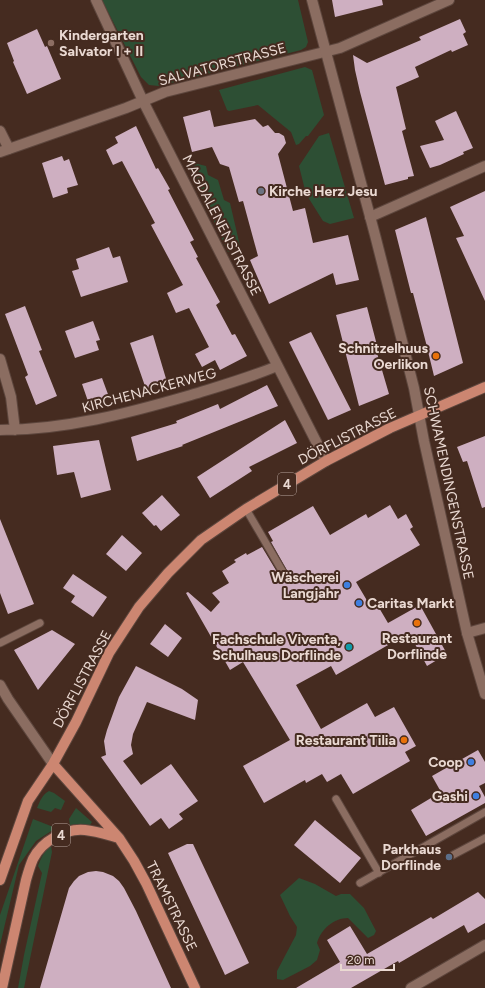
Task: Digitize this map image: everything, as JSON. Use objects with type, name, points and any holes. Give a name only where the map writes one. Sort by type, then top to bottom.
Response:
[{"type":"main road","name":"DÖRFLISTRASSE","points":[[0,880],[28,801],[53,764],[76,722],[109,653],[139,607],[168,573],[201,540],[246,508],[326,461],[390,428],[485,387]]},
{"type":"main road","name":"TRAMSTRASSE","points":[[53,764],[119,838],[134,861],[196,988]]},
{"type":"main road","name":"4","points":[[2,988],[26,880],[30,866],[38,851],[54,838],[65,833],[84,830],[119,838]]},
{"type":"street","name":"MAGDALENENSTRASSE","points":[[96,0],[143,101],[326,461]]},
{"type":"street","name":"SCHWAMENDINGENSTRASSE","points":[[312,0],[414,388],[425,446],[467,633],[485,694]]},
{"type":"street","name":"SALVATORSTRASSE","points":[[4,151],[126,108],[165,92],[340,48],[449,0]]},
{"type":"street","points":[[0,131],[4,151]]},
{"type":"street","points":[[370,217],[485,166]]},
{"type":"street","points":[[0,359],[11,397],[15,430]]},
{"type":"street","name":"KIRCHENACKERWEG","points":[[0,430],[15,430],[88,422],[121,415],[235,382],[260,374],[277,366]]},
{"type":"street","points":[[467,633],[485,628]]},
{"type":"street","points":[[0,684],[8,699],[53,764]]},
{"type":"street","points":[[411,988],[485,945]]},
{"type":"lane","points":[[246,508],[284,574]]},
{"type":"lane","points":[[259,532],[266,528]]},
{"type":"lane","points":[[0,643],[40,623]]},
{"type":"lane","points":[[336,799],[379,873]]},
{"type":"lane","points":[[360,883],[485,812]]},
{"type":"lane","points":[[453,856],[485,838]]},
{"type":"green space","points":[[102,0],[298,0],[308,42],[306,47],[301,50],[159,86],[149,85],[141,77]]},
{"type":"green space","points":[[305,67],[312,70],[324,115],[308,136],[306,136],[299,144],[296,145],[291,132],[258,105],[229,111],[227,110],[219,90]]},
{"type":"green space","points":[[329,133],[354,218],[330,224],[323,221],[306,194],[299,166],[319,136]]},
{"type":"green space","points":[[194,163],[206,166],[208,175],[218,180],[224,200],[230,203],[240,246],[228,252],[188,165]]},
{"type":"green space","points":[[49,791],[65,801],[61,810],[55,808],[51,812],[37,808],[43,796]]},
{"type":"green space","points":[[76,808],[92,822],[90,825],[70,825],[69,819]]},
{"type":"green space","points":[[33,819],[56,828],[36,841],[19,865],[0,945],[0,915]]},
{"type":"green space","points":[[51,846],[52,852],[24,988],[18,988],[42,873],[38,866],[46,850]]},
{"type":"green space","points":[[299,878],[315,884],[336,896],[341,894],[350,894],[364,908],[376,931],[374,935],[368,938],[348,918],[343,918],[333,922],[325,929],[319,938],[317,943],[320,950],[317,960],[310,966],[283,980],[277,979],[277,971],[296,935],[297,927],[280,895]]},
{"type":"building","points":[[332,0],[382,0],[383,5],[335,17]]},
{"type":"building","points":[[460,19],[466,32],[463,34],[468,45],[452,52],[451,50],[415,67],[419,77],[396,87],[406,129],[402,131],[414,176],[385,185],[360,92],[353,55],[367,63],[421,40],[419,37]]},
{"type":"building","points":[[37,29],[45,47],[47,46],[61,79],[27,94],[13,62],[14,61],[7,43]]},
{"type":"building","points":[[210,110],[214,127],[255,119],[263,127],[268,125],[275,133],[279,133],[284,136],[286,143],[278,154],[293,211],[305,208],[313,243],[348,235],[359,280],[336,285],[333,273],[269,304],[250,260],[258,256],[243,201],[239,202],[229,167],[220,164],[212,147],[192,152],[183,117]]},
{"type":"building","points":[[456,111],[473,148],[463,152],[464,154],[430,168],[420,146],[444,140],[435,121]]},
{"type":"building","points":[[136,126],[156,169],[158,168],[170,189],[168,190],[194,240],[190,242],[198,257],[196,258],[220,302],[216,305],[232,335],[235,334],[247,356],[220,370],[215,360],[202,367],[195,354],[209,347],[189,308],[176,313],[167,293],[183,285],[151,225],[155,223],[122,161],[113,165],[106,150],[118,143],[115,137]]},
{"type":"building","points":[[62,156],[64,161],[69,159],[78,185],[67,188],[68,193],[53,198],[42,163]]},
{"type":"building","points":[[485,191],[485,301],[456,238],[464,236],[450,207]]},
{"type":"building","points":[[426,217],[463,363],[434,376],[395,230]]},
{"type":"building","points":[[109,247],[113,258],[120,256],[128,282],[81,297],[72,271],[79,269],[76,259]]},
{"type":"building","points":[[25,306],[42,350],[39,351],[57,396],[36,405],[25,377],[28,375],[5,314]]},
{"type":"building","points":[[367,307],[379,353],[377,353],[389,394],[359,406],[336,315]]},
{"type":"building","points":[[93,321],[100,340],[96,341],[99,350],[75,358],[65,331]]},
{"type":"building","points":[[311,332],[351,410],[328,420],[289,342]]},
{"type":"building","points":[[153,335],[167,382],[146,389],[130,343]]},
{"type":"building","points":[[102,378],[109,397],[103,399],[104,402],[90,407],[82,384]]},
{"type":"building","points":[[267,385],[278,406],[182,445],[183,446],[137,461],[131,437],[177,423],[176,421],[218,404],[220,409]]},
{"type":"building","points":[[285,420],[297,443],[249,467],[252,471],[210,498],[197,477]]},
{"type":"building","points":[[485,436],[485,507],[482,508],[467,461],[463,462],[457,447]]},
{"type":"building","points":[[99,440],[111,490],[81,498],[74,472],[57,475],[53,446]]},
{"type":"building","points":[[162,495],[180,515],[161,531],[142,513]]},
{"type":"building","points":[[390,505],[398,519],[406,514],[413,527],[410,529],[420,545],[356,582],[372,609],[378,606],[388,623],[420,605],[447,654],[427,666],[409,633],[336,675],[331,666],[296,685],[321,729],[367,703],[375,717],[394,707],[416,746],[405,752],[410,761],[353,794],[341,774],[327,782],[322,774],[306,783],[305,780],[264,803],[243,766],[290,740],[243,662],[230,670],[186,593],[188,592],[211,612],[220,602],[212,593],[229,583],[222,571],[236,562],[234,560],[246,553],[247,555],[262,547],[280,577],[284,579],[287,578],[289,574],[271,542],[273,541],[268,532],[313,506],[330,535],[366,514],[368,518]]},
{"type":"building","points":[[0,519],[34,604],[8,614],[0,593]]},
{"type":"building","points":[[122,535],[142,553],[126,571],[106,554]]},
{"type":"building","points":[[73,574],[107,597],[93,617],[71,602],[75,596],[63,588]]},
{"type":"building","points":[[165,624],[182,638],[168,657],[150,644]]},
{"type":"building","points":[[52,630],[75,644],[38,690],[14,650]]},
{"type":"building","points":[[136,666],[182,689],[198,700],[195,720],[147,702],[133,734],[131,745],[133,754],[123,761],[141,785],[171,764],[198,801],[179,814],[183,819],[169,829],[161,818],[150,826],[101,757],[106,755],[104,741],[119,697]]},
{"type":"building","points":[[478,750],[485,762],[485,783],[479,786],[485,797],[485,803],[426,836],[411,810],[441,792],[432,776]]},
{"type":"building","points":[[315,820],[361,858],[340,883],[294,845]]},
{"type":"building","points":[[187,844],[193,844],[249,963],[225,975],[168,853]]},
{"type":"building","points":[[96,871],[113,876],[124,888],[171,988],[40,988],[69,888],[79,876],[88,872]]},
{"type":"building","points":[[478,892],[485,899],[485,923],[468,933],[464,925],[399,963],[398,961],[351,988],[296,988],[340,962],[327,940],[350,926],[367,954],[431,917],[433,919]]},
{"type":"place","name":"Kindergarten Salvator I + II","points":[[51,43]]},
{"type":"place","name":"Kirche Herz Jesu","points":[[261,191]]},
{"type":"place","name":"Schnitzelhuus Oerlikon","points":[[436,356]]},
{"type":"place","name":"Wäscherei Langjahr","points":[[347,585]]},
{"type":"place","name":"Caritas Markt","points":[[359,603]]},
{"type":"place","name":"Restaurant Dorflinde","points":[[417,623]]},
{"type":"place","name":"Fachschule Viventa, Schulhaus Dorflinde","points":[[349,647]]},
{"type":"place","name":"Restaurant Tilia","points":[[404,740]]},
{"type":"place","name":"Coop","points":[[471,762]]},
{"type":"place","name":"Gashi","points":[[476,796]]},
{"type":"place","name":"Parkhaus Dorflinde","points":[[449,857]]}]
